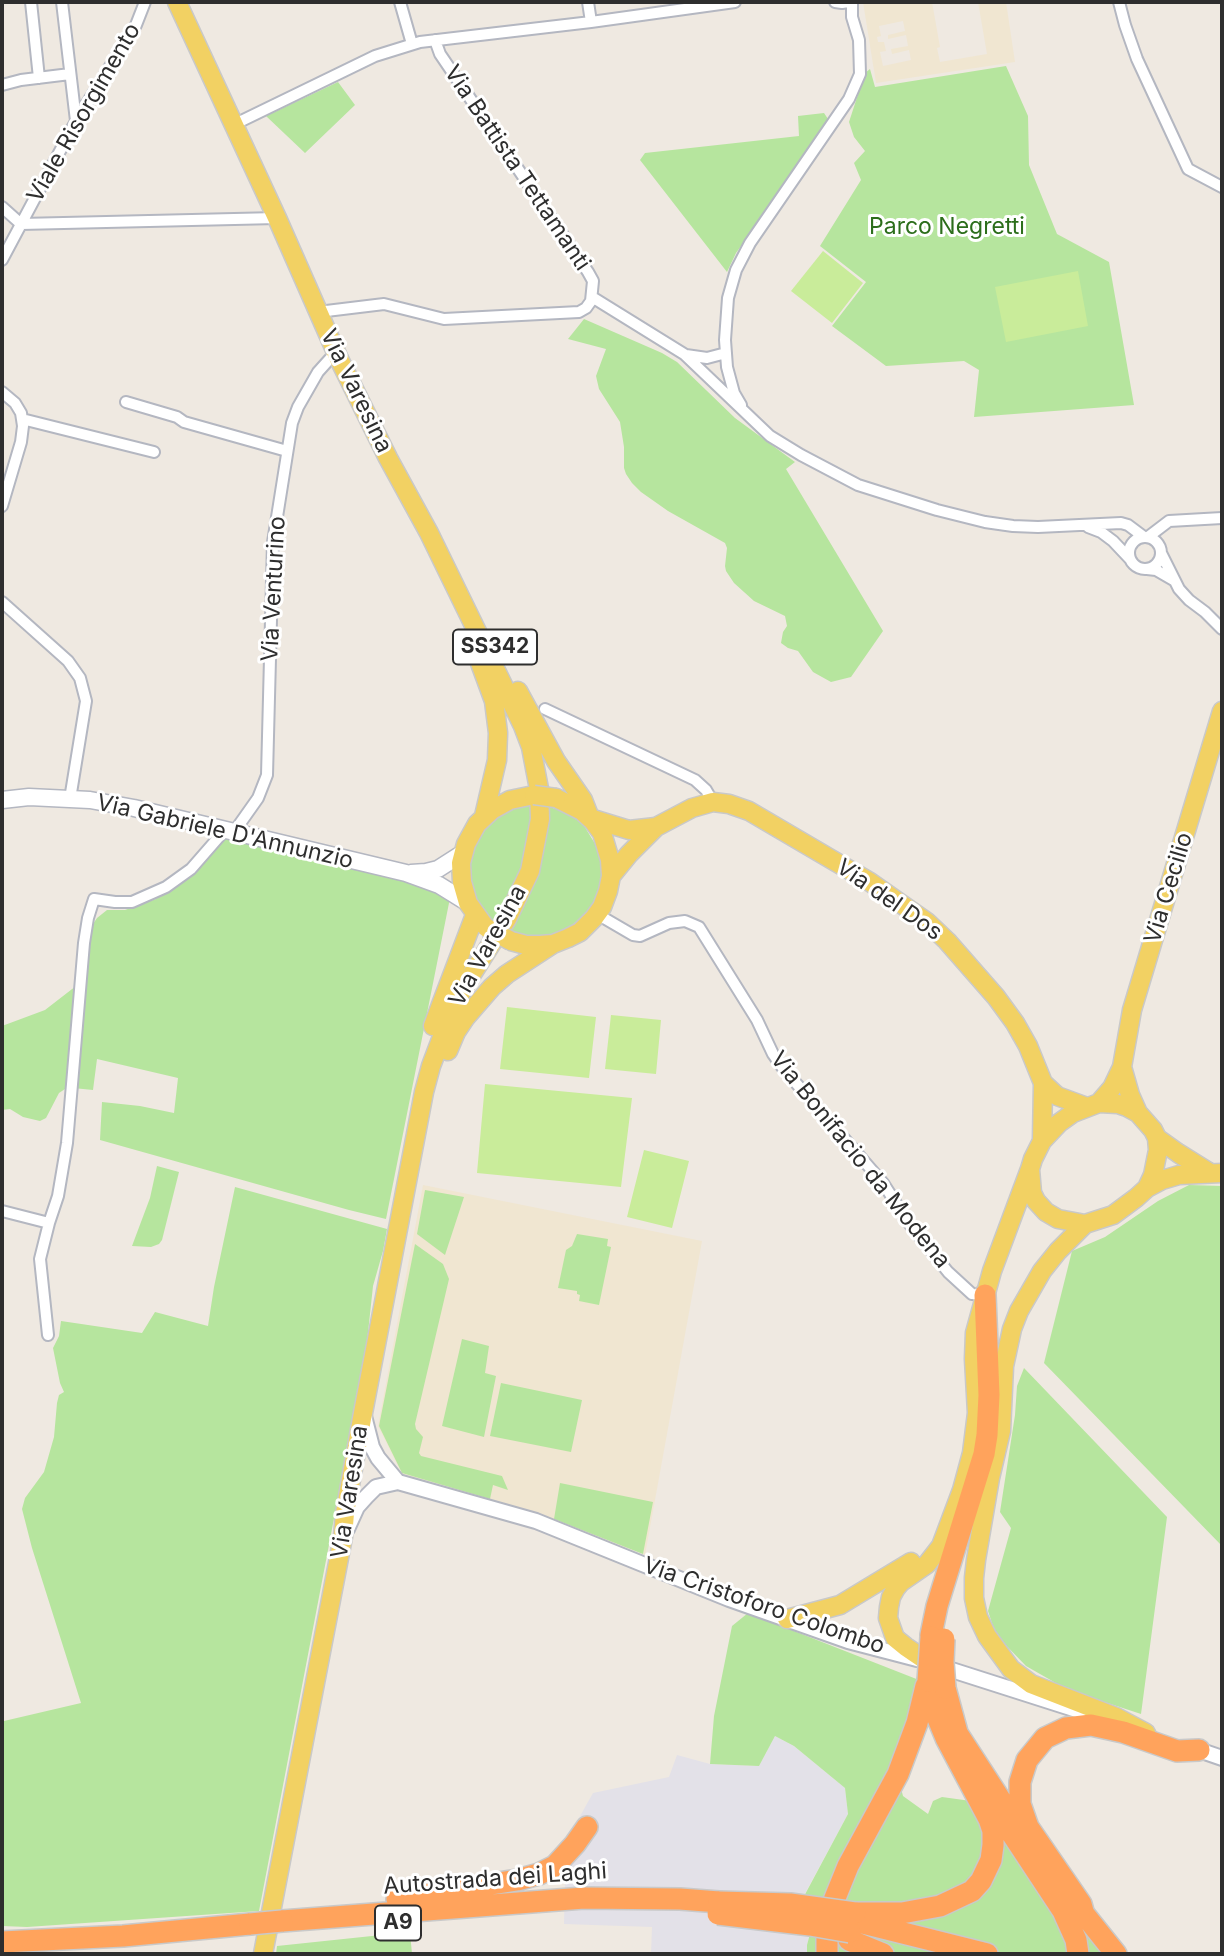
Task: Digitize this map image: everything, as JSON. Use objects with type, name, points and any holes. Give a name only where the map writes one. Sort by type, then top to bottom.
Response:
[{"type":"highway","points":[[883,1954],[851,1927],[867,1914],[902,1913],[940,1906],[972,1891],[981,1881],[991,1860],[993,1831],[936,1714],[934,1677],[937,1606],[984,1454],[987,1435],[989,1395],[985,1295]]},
{"type":"highway","points":[[937,1637],[950,1607],[990,1478]]},
{"type":"highway","points":[[934,1677],[967,1758],[990,1800],[1063,1911],[1073,1932],[1078,1954]]},
{"type":"highway","points":[[827,1954],[827,1924],[833,1903],[848,1866],[898,1774],[934,1677]]},
{"type":"highway","points":[[1084,1915],[1081,1904],[1028,1827],[1020,1804],[1020,1782],[1027,1759],[1045,1738],[1066,1728],[1091,1725],[1123,1732],[1177,1751],[1214,1755]]},
{"type":"highway","points":[[957,1733],[1010,1813],[1084,1915],[1116,1954]]},
{"type":"highway","points":[[281,1927],[432,1893],[539,1874],[555,1866],[587,1827]]},
{"type":"highway","name":"Autostrada dei Laghi","points":[[2,1953],[52,1952],[249,1930],[517,1908],[584,1898],[635,1898],[718,1908],[812,1913],[944,1954]]},
{"type":"highway","name":"Autostrada dei Laghi","points":[[851,1927],[900,1931],[987,1954]]},
{"type":"highway","name":"Autostrada dei Laghi","points":[[2,1942],[249,1930]]},
{"type":"main road","name":"Via Varesina","points":[[177,2],[336,352],[429,533],[523,726],[531,747],[539,789],[540,819],[530,871],[502,928],[465,985],[451,1013],[424,1092],[263,1954]]},
{"type":"main road","name":"SS342","points":[[399,477],[435,568],[487,676],[494,701],[499,745],[484,816]]},
{"type":"main road","name":"SS342","points":[[399,477],[447,550],[556,761],[583,800],[590,818]]},
{"type":"main road","name":"Via Cecilio","points":[[934,1677],[895,1638],[888,1618],[888,1607],[901,1582],[919,1571],[935,1555],[948,1530],[962,1490],[972,1453],[977,1413],[975,1333],[985,1295],[1037,1149],[1059,1123],[1073,1113],[1093,1105],[1115,1083],[1122,1067],[1132,1010],[1222,711]]},
{"type":"main road","points":[[399,1222],[417,1167],[440,1070],[456,1032],[492,987],[553,944],[580,932],[597,914],[606,897],[611,876],[610,860],[599,829],[590,818],[573,805],[556,798],[534,795],[517,797],[504,802],[484,816],[470,834],[463,853],[462,882],[477,915],[511,941],[531,945],[553,944]]},
{"type":"main road","name":"Via Gabriele D'Annunzio","points":[[2,800],[29,797],[106,802],[406,873],[439,885],[477,915]]},
{"type":"main road","points":[[611,876],[656,827],[692,808],[713,802]]},
{"type":"main road","name":"Via del Dos","points":[[713,802],[749,811],[870,882],[928,922],[947,940],[996,997],[1028,1046],[1043,1083],[1042,1141]]},
{"type":"main road","points":[[590,818],[629,830],[656,827]]},
{"type":"main road","name":"Via Gabriele D'Annunzio","points":[[406,873],[438,869],[463,853]]},
{"type":"main road","points":[[399,1222],[401,1173],[418,1076],[430,1034],[477,915]]},
{"type":"main road","name":"Via Cecilio","points":[[1122,1067],[1138,1113],[1157,1138],[1178,1153],[1216,1173]]},
{"type":"main road","points":[[1043,1083],[1057,1096],[1093,1105],[1118,1104],[1138,1113]]},
{"type":"main road","points":[[1147,1188],[1157,1163],[1157,1138]]},
{"type":"main road","points":[[1030,1169],[1032,1193],[1046,1212],[1058,1219],[1085,1224]]},
{"type":"main road","points":[[1149,1734],[1116,1717],[1031,1684],[1011,1669],[987,1636],[978,1617],[974,1578],[990,1478],[1001,1431],[1004,1366],[1012,1329],[1042,1271],[1085,1224],[1113,1215],[1147,1188],[1179,1175],[1216,1173]]},
{"type":"main road","points":[[788,1619],[840,1605],[912,1562],[948,1530]]},
{"type":"street","points":[[31,2],[39,78]]},
{"type":"street","points":[[62,2],[76,121]]},
{"type":"street","name":"Viale Risorgimento","points":[[2,260],[76,121],[136,25],[145,2]]},
{"type":"street","points":[[400,2],[412,44]]},
{"type":"street","points":[[588,2],[591,22]]},
{"type":"street","points":[[233,125],[375,56],[412,44],[735,2]]},
{"type":"street","points":[[748,416],[734,393],[727,367],[724,340],[728,298],[736,270],[750,243],[849,99],[860,74],[859,40],[844,2]]},
{"type":"street","points":[[1119,2],[1137,59],[1188,169],[1222,187]]},
{"type":"street","name":"Via Battista Tettamanti","points":[[435,40],[440,54],[588,272],[593,281],[592,297]]},
{"type":"street","points":[[2,85],[70,74]]},
{"type":"street","points":[[2,207],[21,224],[276,218]]},
{"type":"street","points":[[318,312],[384,304],[444,318],[579,312],[586,308],[592,297],[684,354],[770,436],[858,485],[937,510],[1013,526],[1128,525],[1153,539],[1179,589],[1222,629]]},
{"type":"street","name":"Via Venturino","points":[[49,1223],[58,1196],[67,1143],[84,943],[94,899],[132,902],[166,887],[191,869],[230,831],[258,798],[267,775],[273,542],[287,450],[298,407],[318,372],[336,352]]},
{"type":"street","points":[[684,354],[707,358],[726,353]]},
{"type":"street","points":[[2,392],[15,403],[22,419],[21,442],[2,506]]},
{"type":"street","points":[[126,402],[177,417],[184,422],[287,450]]},
{"type":"street","points":[[22,419],[154,452]]},
{"type":"street","points":[[1130,560],[1130,547],[1137,539],[1146,537],[1168,521],[1222,518]]},
{"type":"street","points":[[1147,569],[1158,563],[1164,531],[1182,520]]},
{"type":"street","points":[[1082,526],[1101,532],[1114,541],[1135,566],[1156,570],[1175,581]]},
{"type":"street","points":[[2,602],[68,661],[80,678],[86,701],[69,799]]},
{"type":"street","points":[[1205,612],[1222,616]]},
{"type":"street","points":[[545,709],[695,780],[706,790],[713,802]]},
{"type":"street","name":"Via Bonifacio da Modena","points":[[597,914],[626,933],[640,936],[669,923],[685,921],[699,927],[757,1020],[772,1054],[782,1067],[883,1183],[908,1222],[948,1272],[972,1294],[985,1295]]},
{"type":"street","points":[[2,1211],[49,1223],[40,1259],[48,1335]]},
{"type":"street","points":[[343,1537],[357,1507],[376,1487],[398,1482],[377,1458],[363,1413]]},
{"type":"street","points":[[352,1475],[376,1487]]},
{"type":"street","name":"Via Cristoforo Colombo","points":[[398,1482],[536,1521],[729,1599],[848,1641],[934,1677],[1149,1734],[1214,1755]]},
{"type":"shaded area","points":[[863,2],[932,2],[940,62],[987,54],[978,2],[1006,2],[1015,62],[876,83]],"holes":[[[903,21],[905,31],[888,35],[888,39],[906,35],[908,46],[891,49],[892,54],[909,50],[911,60],[883,66],[880,52],[886,51],[884,42],[878,42],[877,37],[881,36],[879,26]]]},
{"type":"shaded area","points":[[423,1185],[702,1241],[645,1555],[552,1519],[402,1474],[378,1426]]},
{"type":"shaded area","points":[[775,1736],[794,1746],[845,1788],[848,1814],[802,1899],[818,1903],[807,1954],[651,1954],[652,1927],[564,1924],[566,1841],[593,1793],[669,1777],[677,1755],[710,1764],[759,1766]]},
{"type":"green space","name":"Parco Negretti","points":[[1006,66],[1028,116],[1029,165],[1057,234],[1109,262],[1134,405],[974,417],[979,370],[964,361],[886,366],[832,326],[866,282],[820,246],[861,180],[854,163],[865,151],[854,137],[849,122],[865,73],[870,69],[875,87]]},
{"type":"green space","points":[[338,82],[355,105],[305,153],[266,116]]},
{"type":"green space","points":[[824,113],[830,122],[736,253],[727,272],[640,160],[645,153],[799,136],[798,116]]},
{"type":"green space","points":[[823,251],[863,283],[832,323],[791,291]]},
{"type":"green space","points":[[1078,271],[1088,326],[1006,342],[995,287]]},
{"type":"green space","points":[[584,319],[677,362],[735,418],[795,462],[786,469],[883,631],[851,677],[831,682],[813,672],[798,651],[781,643],[787,626],[785,616],[754,601],[734,583],[726,571],[725,543],[668,511],[632,483],[624,468],[620,422],[599,389],[596,376],[606,349],[568,339]]},
{"type":"green space","points":[[522,804],[534,804],[524,869],[496,925],[476,902],[469,885],[468,861],[477,836],[502,811]]},
{"type":"green space","points":[[546,806],[563,811],[583,824],[597,847],[601,860],[598,894],[591,908],[568,929],[553,936],[523,936],[507,931]]},
{"type":"green space","points":[[224,837],[409,881],[450,898],[386,1219],[100,1140],[102,1102],[174,1113],[178,1078],[97,1059],[93,1090],[73,1088],[93,924],[107,910],[125,910],[156,899],[174,887]]},
{"type":"green space","points":[[76,986],[70,1088],[59,1093],[46,1118],[40,1121],[23,1117],[10,1109],[2,1110],[2,1026],[45,1010]]},
{"type":"green space","points":[[507,1007],[596,1017],[589,1078],[500,1069]]},
{"type":"green space","points":[[611,1015],[661,1020],[656,1074],[605,1069]]},
{"type":"green space","points":[[485,1084],[632,1098],[621,1187],[477,1173]]},
{"type":"green space","points":[[644,1150],[689,1161],[672,1228],[627,1217]]},
{"type":"green space","points":[[157,1166],[179,1172],[162,1240],[151,1247],[132,1246],[150,1198]]},
{"type":"green space","points":[[1189,1185],[1222,1186],[1222,1546],[1044,1363],[1072,1251],[1105,1237],[1158,1201]]},
{"type":"green space","points":[[235,1187],[387,1229],[373,1286],[366,1351],[259,1911],[27,1927],[2,1926],[2,1715],[4,1721],[81,1703],[22,1509],[25,1498],[44,1472],[54,1437],[59,1395],[64,1392],[53,1348],[59,1336],[61,1321],[142,1333],[155,1312],[208,1326]]},
{"type":"green space","points":[[425,1190],[464,1197],[445,1255],[417,1234]]},
{"type":"green space","points":[[577,1234],[608,1239],[607,1246],[611,1247],[599,1305],[579,1301],[580,1295],[577,1291],[558,1288],[566,1250],[572,1246]]},
{"type":"green space","points":[[415,1244],[443,1264],[449,1279],[415,1424],[423,1437],[419,1453],[421,1456],[502,1476],[508,1490],[493,1485],[490,1499],[402,1473],[379,1426]]},
{"type":"green space","points":[[462,1339],[489,1346],[485,1373],[496,1376],[484,1437],[442,1426]]},
{"type":"green space","points":[[1024,1368],[1167,1517],[1141,1714],[1068,1690],[1026,1666],[996,1635],[988,1611],[1011,1528],[1000,1512],[1017,1386]]},
{"type":"green space","points":[[501,1383],[582,1400],[571,1452],[490,1436]]},
{"type":"green space","points":[[560,1483],[653,1502],[643,1554],[554,1519]]},
{"type":"green space","points":[[748,1613],[919,1680],[895,1765],[903,1796],[928,1814],[933,1801],[942,1797],[971,1801],[1108,1954],[807,1954],[818,1904],[802,1900],[848,1814],[845,1788],[794,1746],[775,1736],[759,1766],[710,1764],[714,1716],[732,1626]]},
{"type":"green space","points":[[410,1932],[412,1954],[276,1954],[277,1946]]}]
